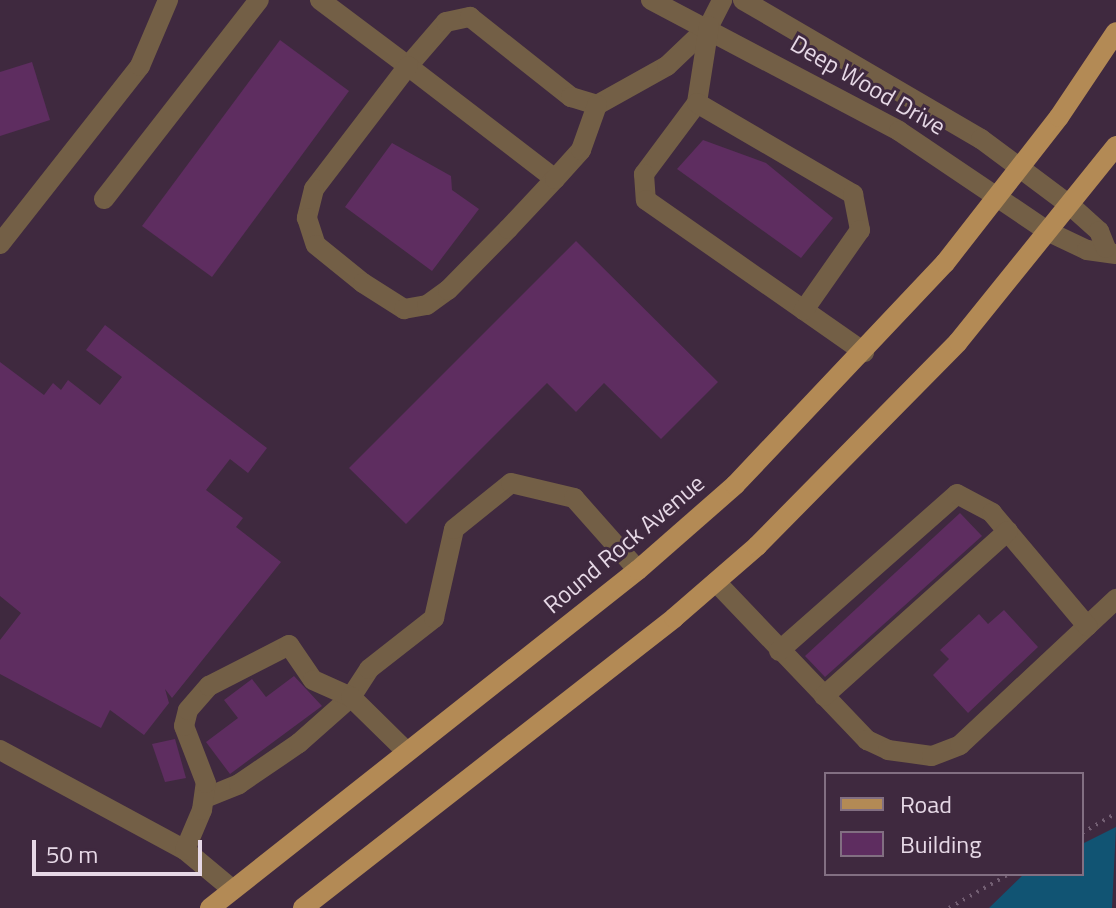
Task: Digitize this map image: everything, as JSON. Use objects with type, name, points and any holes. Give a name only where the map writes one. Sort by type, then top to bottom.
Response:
[{"type":"main road","name":"Round Rock Avenue","points":[[210,908],[638,570],[735,485],[864,352],[998,197],[1116,32]]},
{"type":"main road","points":[[303,908],[716,582],[906,397],[1071,206],[1116,146]]},
{"type":"street","points":[[0,244],[140,66],[168,0]]},
{"type":"street","points":[[104,199],[259,0]]},
{"type":"street","points":[[320,0],[555,179]]},
{"type":"street","name":"Deep Wood Drive","points":[[651,0],[709,26],[899,131],[1049,232],[1087,250],[1111,251]]},
{"type":"street","points":[[722,0],[709,26],[697,103],[644,174],[646,200],[864,352]]},
{"type":"street","name":"Deep Wood Drive","points":[[743,0],[938,110],[1071,206],[1099,231],[1111,251]]},
{"type":"street","points":[[597,105],[571,97],[470,17],[446,22],[408,66],[314,189],[307,218],[316,245],[363,283],[404,309],[427,305],[581,150],[597,105],[667,66],[709,26]]},
{"type":"street","points":[[697,103],[853,194],[860,230],[804,310]]},
{"type":"street","points":[[205,798],[275,759],[351,697],[369,669],[434,618],[454,529],[511,483],[574,498],[638,570]]},
{"type":"street","points":[[779,651],[942,500],[957,494],[974,499],[1008,531],[1087,626]]},
{"type":"street","points":[[824,696],[1008,531]]},
{"type":"street","points":[[716,582],[867,740],[888,750],[932,756],[960,745],[1116,599]]},
{"type":"street","points":[[185,850],[205,798],[206,783],[184,726],[188,710],[209,686],[289,645],[313,680],[351,697],[407,752]]},
{"type":"street","points":[[0,750],[185,850],[233,890]]},
{"type":"path","points":[[1084,832],[1116,813]]},
{"type":"path","points":[[949,908],[1005,876]]},
{"type":"water","points":[[1116,827],[1112,908],[989,908],[1022,876],[1084,876],[1084,843]]},
{"type":"building","points":[[280,40],[349,91],[212,277],[142,226]]},
{"type":"building","points":[[32,62],[50,120],[0,136],[0,72]]},
{"type":"building","points":[[703,140],[766,163],[833,218],[801,258],[677,169]]},
{"type":"building","points":[[392,143],[451,176],[452,190],[479,209],[432,271],[345,207]]},
{"type":"building","points":[[576,241],[718,382],[661,439],[604,383],[576,412],[547,383],[406,524],[349,468]]},
{"type":"building","points":[[105,325],[267,448],[248,473],[230,459],[206,490],[243,518],[236,527],[281,562],[172,698],[165,689],[169,703],[144,735],[110,710],[101,728],[0,674],[0,640],[21,613],[0,596],[0,362],[44,395],[53,383],[61,390],[68,380],[100,405],[122,377],[86,350]]},
{"type":"building","points":[[960,513],[982,536],[825,677],[805,656]]},
{"type":"building","points":[[1004,610],[1038,647],[968,713],[933,675],[949,659],[940,650],[979,614],[988,624]]},
{"type":"building","points":[[294,676],[322,706],[230,774],[206,742],[238,718],[224,700],[252,679],[266,697]]},
{"type":"building","points":[[175,739],[186,778],[165,782],[152,744]]}]
